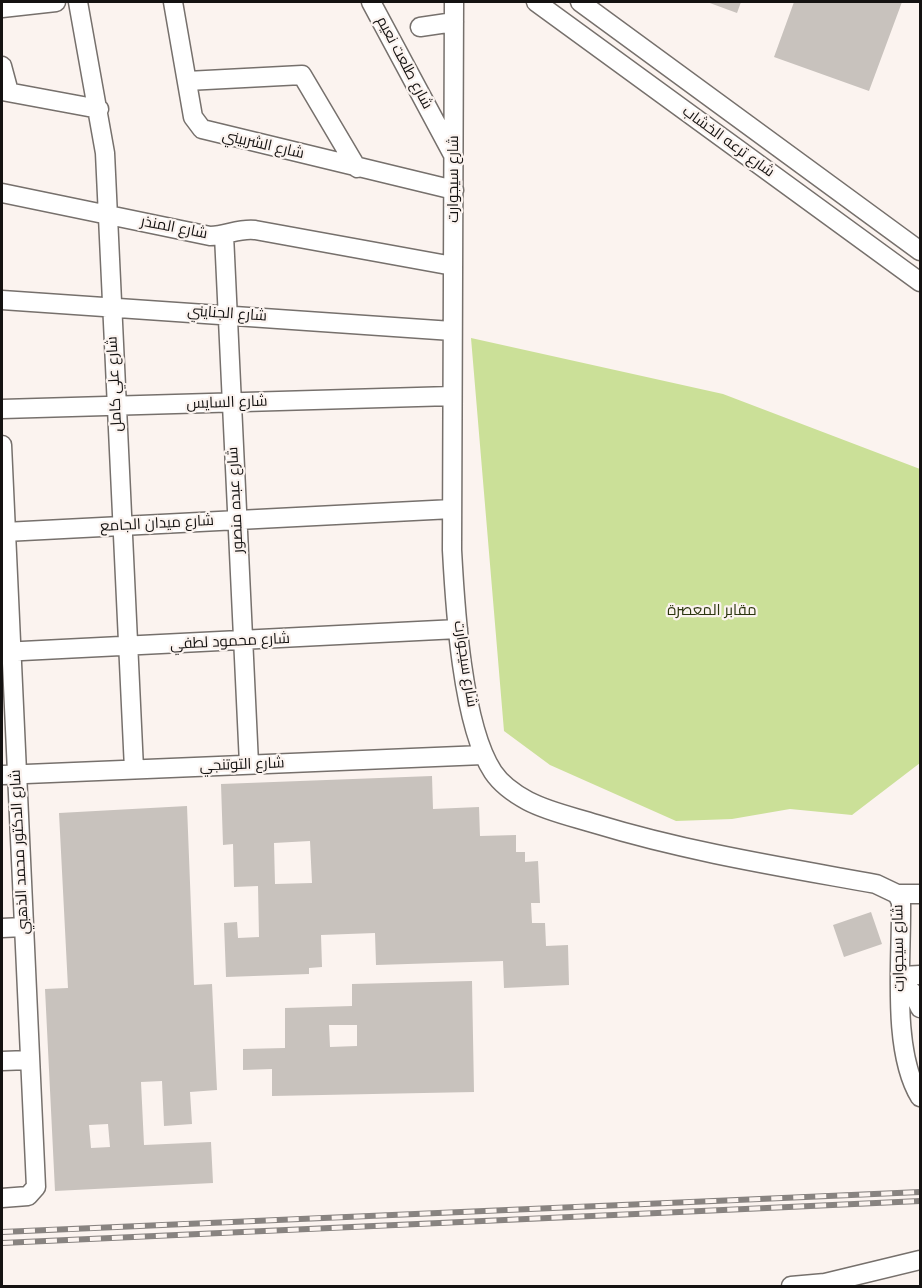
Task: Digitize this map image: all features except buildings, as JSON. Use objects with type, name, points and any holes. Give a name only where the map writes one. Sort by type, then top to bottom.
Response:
[{"type":"street","points":[[2,8],[56,2]]},
{"type":"street","name":"شارع علي كامل","points":[[78,2],[99,109],[105,153],[134,769]]},
{"type":"street","name":"شارع الشربيني","points":[[173,2],[193,117],[202,129],[454,190]]},
{"type":"street","name":"شارع طلعت نعيم","points":[[371,2],[454,156]]},
{"type":"street","name":"شارع سيجوارت","points":[[454,2],[452,509],[458,630],[468,693],[483,755],[494,774],[509,789],[548,809],[625,833],[694,849],[876,884],[897,894],[901,902],[900,1017],[905,1062],[911,1082],[921,1097]]},
{"type":"street","name":"شارع ترعه الخشاب","points":[[536,2],[914,277]]},
{"type":"street","name":"شارع ترعه الخشاب","points":[[580,2],[921,251]]},
{"type":"street","points":[[420,27],[454,22]]},
{"type":"street","points":[[2,66],[5,91],[99,109]]},
{"type":"street","points":[[187,81],[302,75],[357,168]]},
{"type":"street","name":"شارع المنذر","points":[[2,193],[203,235],[224,235],[238,230],[255,230],[453,266]]},
{"type":"street","name":"شارع عبده منصور","points":[[224,235],[249,764]]},
{"type":"street","points":[[914,277],[921,257]]},
{"type":"street","name":"شارع الجنايني","points":[[2,300],[452,331]]},
{"type":"street","name":"شارع السايس","points":[[2,410],[452,396]]},
{"type":"street","name":"شارع الدكتور محمد الذهبي","points":[[2,445],[9,774],[24,927],[36,1187],[35,1192],[28,1196],[2,1198]]},
{"type":"street","name":"شارع ميدان الجامع","points":[[4,532],[452,509]]},
{"type":"street","name":"شارع محمود لطفي","points":[[6,652],[458,630]]},
{"type":"street","name":"شارع التوتنجي","points":[[9,774],[483,755]]},
{"type":"street","points":[[897,894],[921,894]]},
{"type":"street","points":[[2,928],[24,927]]},
{"type":"street","points":[[921,975],[901,979],[913,993],[921,1008]]},
{"type":"street","points":[[2,1061],[30,1060]]},
{"type":"street","points":[[791,1287],[825,1283],[921,1260]]},
{"type":"green space","name":"مقابر المعصرة","points":[[471,338],[723,394],[920,469],[920,763],[852,815],[790,809],[732,819],[676,821],[550,765],[504,731]]},
{"type":"railway","points":[[2,1232],[920,1192]]},
{"type":"railway","points":[[2,1243],[920,1201]]}]
